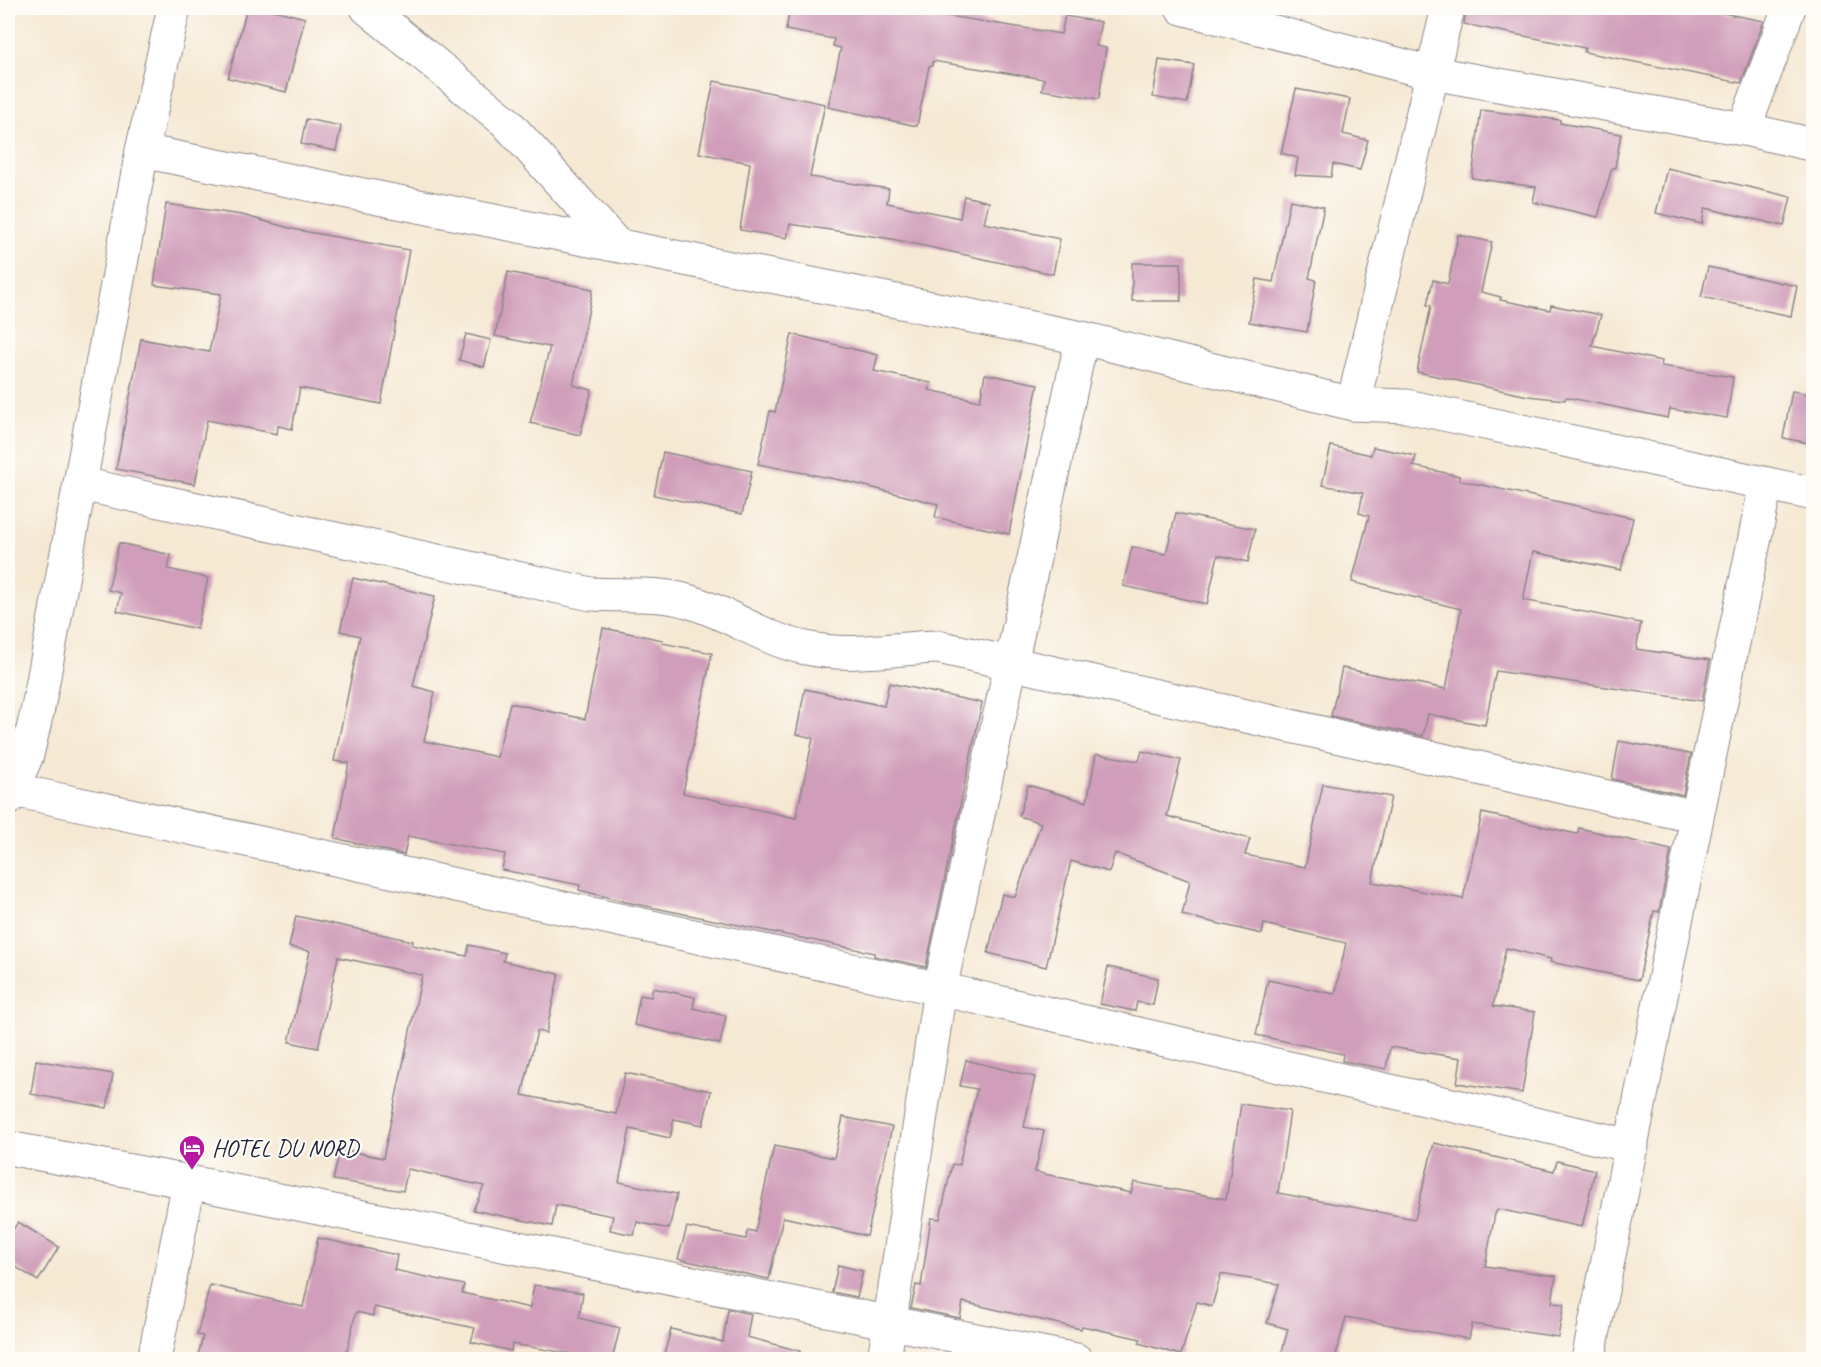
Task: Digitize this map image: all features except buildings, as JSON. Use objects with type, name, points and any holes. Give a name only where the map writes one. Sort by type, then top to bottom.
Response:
[{"type":"street","points":[[174,8],[142,151],[38,708],[27,755],[11,794],[940,989],[1632,1146]]},
{"type":"street","points":[[367,8],[506,122],[616,244]]},
{"type":"street","points":[[1182,8],[1432,73],[1744,129],[1814,145]]},
{"type":"street","points":[[1353,404],[1448,8]]},
{"type":"street","points":[[1744,129],[1789,8]]},
{"type":"street","points":[[142,151],[1082,338],[1353,404],[1406,406],[1814,494]]},
{"type":"street","points":[[884,1359],[940,989],[1082,338]]},
{"type":"street","points":[[81,484],[591,594],[659,596],[687,601],[776,640],[804,648],[835,653],[938,647],[1697,817]]},
{"type":"street","points":[[1588,1359],[1766,484]]},
{"type":"street","points":[[8,1148],[1076,1359]]},
{"type":"street","points":[[154,1359],[189,1182]]},
{"type":"place","name":"HOTEL DU NORD","points":[[192,1171]]}]
